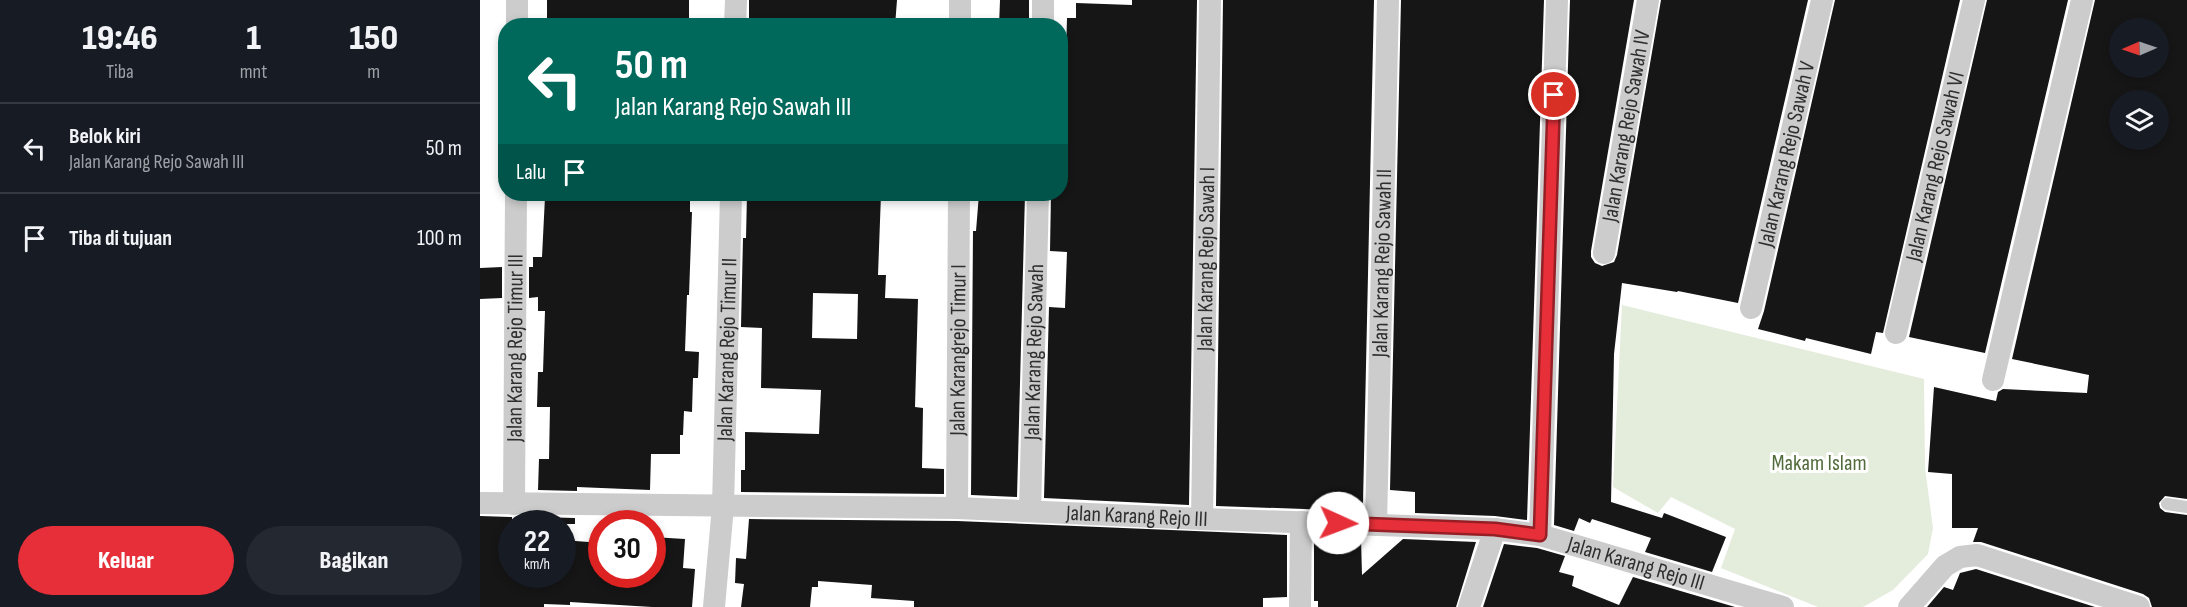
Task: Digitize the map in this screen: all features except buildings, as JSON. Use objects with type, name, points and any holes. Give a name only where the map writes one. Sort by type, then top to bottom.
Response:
[{"type":"street","points":[[517,0],[517,18]]},
{"type":"street","points":[[735,18],[736,0]]},
{"type":"street","points":[[960,0],[960,18]]},
{"type":"street","points":[[1043,0],[1043,18]]},
{"type":"street","name":"Jalan Karang Rejo Sawah I","points":[[1202,519],[1210,0]]},
{"type":"street","name":"Jalan Karang Rejo Sawah II","points":[[1376,525],[1388,0]]},
{"type":"street","points":[[1540,535],[1557,0]]},
{"type":"street","name":"Jalan Karang Rejo Sawah IV","points":[[1604,253],[1648,0]]},
{"type":"street","name":"Jalan Karang Rejo Sawah V","points":[[1751,308],[1822,0]]},
{"type":"street","name":"Jalan Karang Rejo Sawah VI","points":[[1896,333],[1974,0]]},
{"type":"street","points":[[1993,380],[2082,0]]},
{"type":"street","name":"Jalan Karang Rejo Timur III","points":[[514,504],[516,201]]},
{"type":"street","name":"Jalan Karang Rejo Timur II","points":[[714,607],[723,506],[731,201]]},
{"type":"street","name":"Jalan Karangrejo Timur I","points":[[957,508],[958,201]]},
{"type":"street","name":"Jalan Karang Rejo Sawah","points":[[1030,511],[1038,201]]},
{"type":"street","name":"Jalan Karang Rejo III","points":[[480,503],[957,508],[1495,529],[1540,535],[1717,598],[1783,607]]},
{"type":"street","points":[[1300,607],[1301,522]]},
{"type":"street","points":[[1469,607],[1495,529]]},
{"type":"street","points":[[1909,607],[1945,566],[1960,557],[1977,555],[2139,607]]},
{"type":"lane","points":[[2166,504],[2187,507]]},
{"type":"green space","name":"Makam Islam","points":[[1622,305],[1924,379],[1925,468],[1933,528],[1928,554],[1893,590],[1863,607],[1818,607],[1721,568],[1735,529],[1671,497],[1658,513],[1613,487]]},
{"type":"route","points":[[1338,523],[1495,529],[1540,535],[1554,95]]}]
